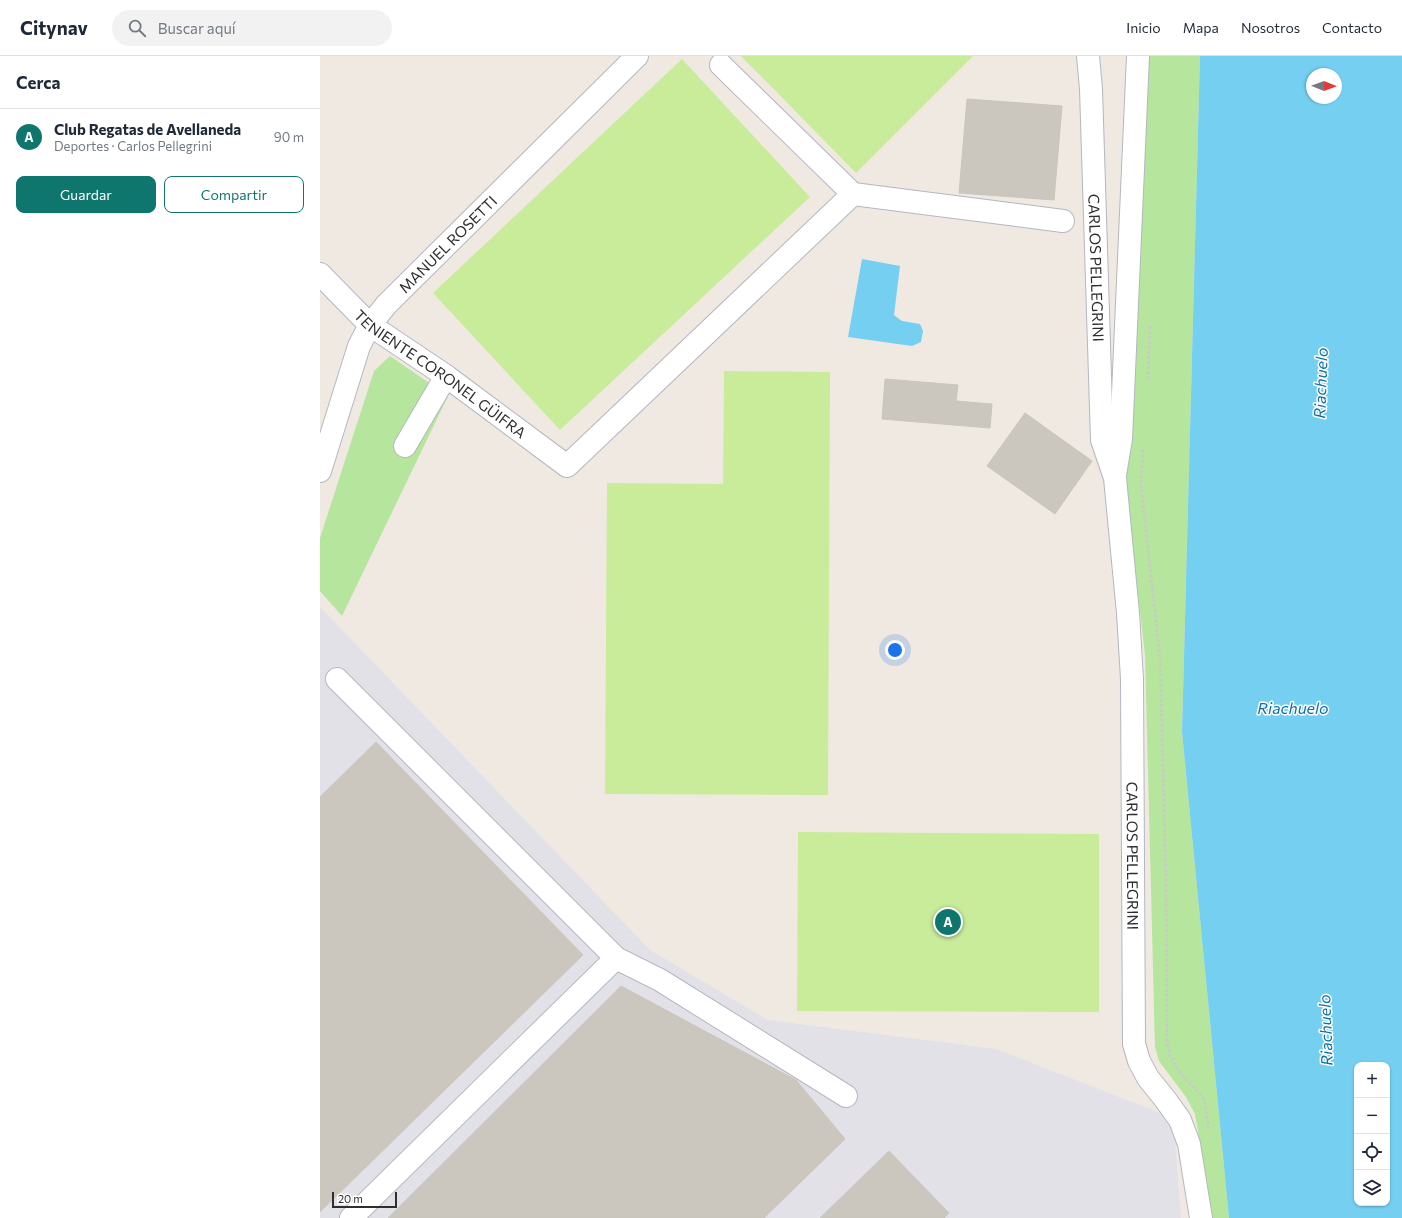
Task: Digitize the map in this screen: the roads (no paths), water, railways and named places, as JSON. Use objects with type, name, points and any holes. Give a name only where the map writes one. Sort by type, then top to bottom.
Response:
[{"type":"street","name":"MANUEL ROSETTI","points":[[320,471],[359,346],[370,325],[386,305],[637,56]]},
{"type":"street","name":"CARLOS PELLEGRINI","points":[[1088,56],[1091,90],[1102,440],[1115,478],[1128,613],[1132,679],[1134,1044],[1139,1060],[1148,1078],[1180,1120],[1189,1144],[1201,1218]]},
{"type":"street","name":"CARLOS PELLEGRINI","points":[[1115,478],[1121,439],[1138,56]]},
{"type":"street","points":[[721,66],[852,194],[1063,221]]},
{"type":"street","name":"TENIENTE CORONEL GÜIFRA","points":[[320,274],[370,325],[446,376],[567,466],[852,194]]},
{"type":"street","points":[[405,446],[446,376]]},
{"type":"street","points":[[337,679],[616,958],[660,980],[846,1096]]},
{"type":"street","points":[[351,1218],[616,958]]},
{"type":"water","name":"Riachuelo","points":[[1200,56],[1402,56],[1402,1218],[1229,1218],[1182,732]]},
{"type":"water","points":[[862,259],[900,266],[894,315],[902,321],[920,324],[923,331],[921,342],[912,346],[848,337]]},
{"type":"place","name":"Club Regatas de Avellaneda","points":[[948,922]]}]
